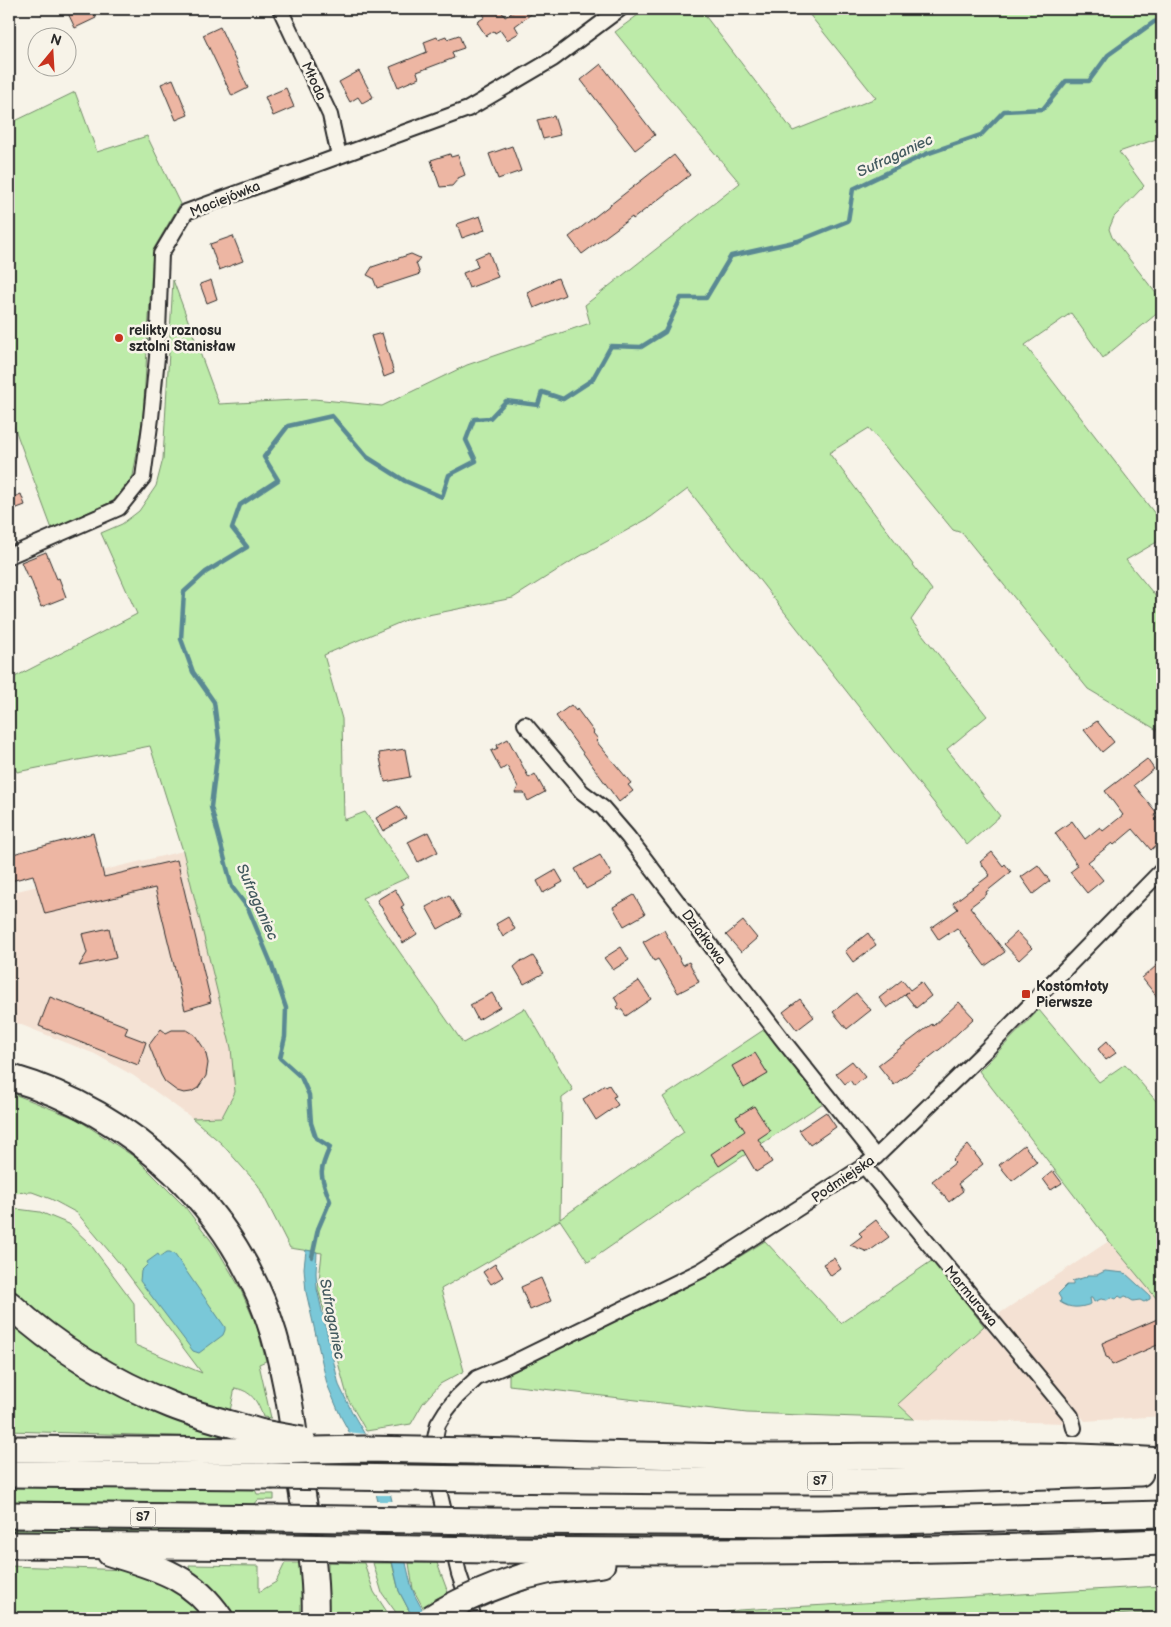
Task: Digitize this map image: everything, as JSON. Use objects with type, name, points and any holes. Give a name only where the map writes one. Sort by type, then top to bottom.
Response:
[{"type":"highway","points":[[9,1077],[46,1089],[81,1105],[112,1122],[142,1144],[170,1168],[202,1202],[240,1256],[264,1306],[274,1334],[282,1368],[293,1428],[313,1574],[315,1618]]},
{"type":"highway","points":[[9,1304],[71,1352],[95,1367],[143,1392],[265,1442]]},
{"type":"highway","points":[[9,1449],[265,1442],[364,1449],[754,1456],[963,1454],[1162,1460]]},
{"type":"highway","name":"S7","points":[[9,1474],[696,1481],[892,1481],[1162,1472]]},
{"type":"highway","name":"S7","points":[[9,1515],[818,1523],[1162,1514]]},
{"type":"highway","points":[[9,1544],[699,1552],[1032,1548],[1162,1542]]},
{"type":"highway","points":[[84,1545],[169,1572],[202,1595],[220,1618]]},
{"type":"highway","points":[[431,1618],[488,1588],[522,1577],[551,1570],[699,1552]]},
{"type":"street","name":"Młoda","points":[[280,9],[330,115],[339,156]]},
{"type":"street","name":"Maciejówka","points":[[9,556],[120,508],[143,478],[157,357],[161,254],[186,212],[468,109],[553,59],[620,9]]},
{"type":"street","name":"Działkowa","points":[[525,724],[582,792],[603,808],[628,837],[782,1039],[876,1157]]},
{"type":"street","name":"Podmiejska","points":[[474,1618],[459,1574],[431,1457],[438,1424],[457,1397],[477,1378],[508,1365],[702,1270],[864,1166],[876,1157],[988,1048],[1162,870]]},
{"type":"street","name":"Marmurowa","points":[[864,1166],[1071,1416],[1074,1428]]},
{"type":"shaded area","points":[[183,851],[231,1048],[235,1092],[222,1117],[192,1118],[134,1076],[95,1054],[9,1020],[9,893]]},
{"type":"shaded area","points":[[1109,1241],[1162,1305],[1162,1416],[1085,1421],[997,1315]]},
{"type":"shaded area","points":[[984,1326],[1066,1423],[914,1419],[898,1404]]},
{"type":"green space","points":[[646,9],[700,9],[793,131],[876,98],[805,9],[1162,9],[1162,137],[1119,152],[1144,186],[1114,217],[1109,229],[1112,237],[1162,301],[1162,310],[1103,358],[1071,313],[1025,345],[1162,523],[1162,539],[1126,560],[1162,604],[1162,733],[1088,689],[962,533],[953,530],[869,428],[829,453],[932,590],[911,620],[987,716],[947,749],[1000,816],[967,845],[688,489],[651,517],[575,559],[513,598],[408,619],[324,655],[342,719],[344,820],[365,812],[409,877],[362,898],[463,1043],[525,1008],[573,1090],[562,1098],[560,1219],[684,1132],[663,1097],[765,1029],[823,1103],[588,1262],[560,1220],[441,1289],[464,1371],[440,1384],[423,1403],[411,1424],[366,1431],[348,1399],[318,1289],[322,1253],[290,1248],[258,1185],[221,1143],[192,1118],[222,1117],[235,1092],[231,1048],[183,851],[150,746],[17,772],[9,757],[9,680],[137,614],[101,533],[122,524],[139,511],[156,486],[163,459],[173,280],[219,404],[314,399],[382,406],[467,365],[590,323],[585,305],[740,183],[615,32]]},
{"type":"green space","points":[[75,92],[97,152],[147,136],[180,204],[153,250],[143,417],[133,476],[113,501],[52,529],[9,413],[9,124]]},
{"type":"green space","points":[[1039,1010],[1099,1082],[1125,1064],[1162,1108],[1162,1305],[1109,1241],[979,1071]]},
{"type":"green space","points":[[9,1093],[77,1119],[136,1158],[185,1207],[216,1247],[240,1288],[257,1327],[266,1361],[259,1364],[271,1418],[263,1417],[254,1398],[241,1389],[235,1388],[230,1411],[160,1388],[92,1352],[31,1310],[9,1289],[9,1208],[40,1212],[69,1224],[90,1244],[134,1303],[135,1345],[202,1373],[124,1269],[77,1213],[51,1199],[32,1192],[9,1193]]},
{"type":"green space","points":[[765,1241],[841,1323],[933,1260],[984,1326],[898,1404],[914,1419],[747,1413],[509,1385],[509,1374],[705,1278]]},
{"type":"green space","points":[[9,1321],[37,1345],[113,1387],[234,1433],[233,1438],[9,1431]]},
{"type":"green space","points":[[9,1482],[253,1485],[257,1494],[274,1494],[274,1500],[258,1500],[251,1509],[9,1506]]},
{"type":"green space","points":[[9,1529],[280,1532],[282,1539],[9,1535]]},
{"type":"green space","points":[[328,1562],[364,1563],[374,1592],[391,1618],[327,1618]]},
{"type":"green space","points":[[285,1563],[300,1563],[303,1598],[302,1618],[234,1618],[218,1594],[190,1570],[189,1565],[259,1566],[259,1592],[276,1582]]},
{"type":"green space","points":[[373,1563],[392,1563],[399,1591],[413,1618],[400,1618],[382,1593]]},
{"type":"green space","points":[[409,1563],[437,1563],[450,1598],[426,1613],[413,1589]]},
{"type":"green space","points":[[9,1566],[128,1570],[164,1582],[189,1598],[205,1618],[9,1618]]},
{"type":"green space","points":[[1162,1586],[1162,1612],[1068,1618],[694,1618],[739,1610]]},
{"type":"water","points":[[306,1250],[317,1252],[317,1289],[339,1385],[385,1470],[411,1585],[427,1618],[413,1618],[399,1591],[371,1472],[341,1417],[327,1384],[306,1292],[304,1268]]},
{"type":"water","points":[[167,1252],[175,1255],[225,1327],[223,1335],[199,1353],[193,1351],[140,1281],[141,1271],[148,1264],[147,1262],[158,1254],[160,1257]]},
{"type":"water","points":[[1105,1271],[1125,1273],[1150,1296],[1150,1299],[1144,1302],[1140,1300],[1133,1301],[1128,1297],[1122,1298],[1119,1296],[1116,1299],[1111,1297],[1107,1300],[1101,1299],[1094,1302],[1090,1298],[1091,1304],[1075,1307],[1060,1302],[1061,1299],[1058,1294],[1067,1285],[1073,1285],[1072,1281],[1087,1275],[1097,1275]]},
{"type":"pier","points":[[346,1432],[367,1434],[383,1459],[393,1495],[374,1495],[365,1461]]},
{"type":"pier","points":[[375,1501],[395,1501],[409,1563],[390,1563]]},
{"type":"building","points":[[66,9],[92,9],[96,18],[75,28]]},
{"type":"building","points":[[492,9],[500,9],[505,17],[518,9],[538,9],[515,26],[519,33],[507,40],[500,30],[486,36],[477,22],[485,17],[483,14]]},
{"type":"building","points":[[220,27],[248,88],[232,96],[203,35]]},
{"type":"building","points":[[459,35],[464,48],[452,52],[454,58],[417,72],[419,78],[398,87],[390,67],[427,52],[424,42],[437,37],[438,39],[446,36],[447,39]]},
{"type":"building","points":[[601,64],[655,135],[635,150],[581,80]]},
{"type":"building","points":[[359,71],[373,97],[362,103],[358,97],[350,102],[339,82]]},
{"type":"building","points":[[173,79],[188,115],[176,120],[161,84]]},
{"type":"building","points":[[286,88],[294,107],[273,116],[265,97]]},
{"type":"building","points":[[554,116],[560,135],[543,139],[537,120]]},
{"type":"building","points":[[512,146],[521,171],[498,179],[489,154]]},
{"type":"building","points":[[450,154],[451,157],[458,155],[465,175],[458,178],[452,186],[440,187],[431,160]]},
{"type":"building","points":[[674,155],[690,175],[633,219],[632,217],[582,254],[569,237]]},
{"type":"building","points":[[480,216],[485,230],[462,238],[457,224]]},
{"type":"building","points":[[233,236],[243,261],[219,270],[210,244]]},
{"type":"building","points":[[489,252],[498,277],[469,288],[463,273],[478,267],[475,258]]},
{"type":"building","points":[[411,254],[420,258],[416,263],[420,274],[377,288],[373,278],[367,275],[372,267]]},
{"type":"building","points":[[558,278],[565,295],[534,308],[527,292]]},
{"type":"building","points":[[211,280],[217,299],[207,303],[200,284]]},
{"type":"building","points":[[382,333],[394,373],[384,377],[371,336]]},
{"type":"building","points":[[21,494],[25,505],[9,511],[9,499]]},
{"type":"building","points":[[46,552],[66,597],[41,607],[30,577],[28,578],[21,562]]},
{"type":"building","points":[[571,705],[576,711],[577,709],[594,732],[598,739],[596,741],[631,783],[628,785],[633,791],[619,802],[556,716]]},
{"type":"building","points":[[1097,721],[1114,742],[1102,752],[1084,730]]},
{"type":"building","points":[[508,739],[529,778],[535,774],[545,792],[528,801],[524,793],[515,793],[518,787],[507,766],[501,770],[491,751],[498,748],[497,745]]},
{"type":"building","points":[[405,749],[410,777],[385,782],[379,753]]},
{"type":"building","points":[[1147,759],[1154,769],[1134,785],[1157,813],[1154,815],[1162,825],[1162,840],[1151,850],[1133,829],[1114,845],[1112,843],[1088,862],[1103,880],[1087,893],[1070,872],[1078,866],[1055,833],[1072,821],[1085,839],[1100,827],[1103,831],[1123,815],[1105,791]]},
{"type":"building","points":[[398,806],[406,818],[383,831],[376,818]]},
{"type":"building","points":[[428,832],[438,852],[418,862],[408,842]]},
{"type":"building","points":[[93,833],[104,877],[177,860],[211,1002],[185,1010],[155,888],[45,914],[33,875],[11,881],[9,855]]},
{"type":"building","points":[[992,852],[1003,866],[1005,864],[1011,872],[970,907],[1005,952],[985,966],[957,928],[939,940],[931,928],[958,909],[953,903],[990,875],[980,862]]},
{"type":"building","points":[[600,855],[612,875],[586,889],[575,869]]},
{"type":"building","points":[[1038,865],[1050,881],[1033,894],[1021,877]]},
{"type":"building","points":[[556,870],[563,882],[543,893],[537,881]]},
{"type":"building","points":[[395,889],[404,905],[401,907],[417,934],[403,943],[377,900]]},
{"type":"building","points":[[449,895],[461,916],[438,929],[426,907]]},
{"type":"building","points":[[634,895],[645,914],[624,926],[613,907]]},
{"type":"building","points":[[508,917],[515,929],[503,937],[496,924]]},
{"type":"building","points":[[743,921],[757,938],[741,952],[726,935]]},
{"type":"building","points":[[109,928],[116,958],[79,966],[87,953],[82,934]]},
{"type":"building","points":[[664,930],[683,965],[689,962],[699,982],[678,993],[658,959],[654,961],[643,942]]},
{"type":"building","points":[[1017,932],[1032,948],[1019,960],[1004,944]]},
{"type":"building","points":[[868,933],[876,945],[853,962],[845,951]]},
{"type":"building","points":[[621,947],[629,960],[613,970],[604,958]]},
{"type":"building","points":[[533,956],[544,973],[524,984],[514,967],[522,960],[524,961]]},
{"type":"building","points":[[1162,961],[1162,1003],[1142,978]]},
{"type":"building","points":[[902,980],[910,990],[921,982],[931,996],[916,1008],[905,994],[887,1008],[879,998]]},
{"type":"building","points":[[639,981],[651,999],[626,1016],[622,1010],[617,1008],[618,1004],[614,997]]},
{"type":"building","points":[[492,993],[500,1007],[478,1020],[470,1005]]},
{"type":"building","points":[[856,993],[871,1010],[847,1029],[833,1012]]},
{"type":"building","points":[[50,997],[128,1027],[125,1034],[146,1042],[138,1065],[39,1026]]},
{"type":"building","points":[[800,999],[814,1017],[797,1030],[783,1012]]},
{"type":"building","points":[[959,1002],[974,1018],[944,1046],[894,1085],[878,1065],[932,1024],[933,1026]]},
{"type":"building","points":[[161,1029],[166,1033],[172,1030],[187,1030],[195,1035],[205,1050],[208,1063],[206,1076],[198,1088],[191,1092],[177,1091],[165,1082],[161,1075],[149,1045]]},
{"type":"building","points":[[1107,1041],[1116,1053],[1106,1060],[1098,1049]]},
{"type":"building","points":[[755,1053],[768,1074],[744,1088],[732,1066]]},
{"type":"building","points":[[852,1061],[865,1077],[854,1086],[850,1080],[845,1084],[836,1073]]},
{"type":"building","points":[[605,1085],[606,1087],[609,1085],[616,1096],[613,1097],[618,1105],[596,1120],[583,1099]]},
{"type":"building","points":[[754,1106],[770,1131],[758,1139],[772,1162],[756,1172],[743,1150],[719,1166],[711,1154],[745,1131],[736,1117]]},
{"type":"building","points":[[826,1112],[836,1127],[810,1145],[799,1130]]},
{"type":"building","points":[[968,1145],[983,1164],[958,1184],[963,1191],[949,1202],[932,1181],[955,1163],[952,1160]]},
{"type":"building","points":[[1024,1145],[1037,1162],[1012,1181],[999,1165]]},
{"type":"building","points":[[1053,1171],[1062,1183],[1051,1190],[1043,1179]]},
{"type":"building","points":[[876,1220],[889,1237],[868,1252],[850,1245],[862,1236],[859,1233]]},
{"type":"building","points":[[834,1258],[841,1269],[831,1276],[823,1264]]},
{"type":"building","points":[[495,1264],[503,1277],[491,1284],[483,1272]]},
{"type":"building","points":[[541,1278],[551,1301],[530,1310],[521,1287]]},
{"type":"building","points":[[1162,1317],[1162,1343],[1112,1365],[1109,1358],[1106,1357],[1102,1343]]},
{"type":"waterway","name":"Sufraganiec","points":[[312,1257],[318,1229],[330,1201],[322,1179],[322,1169],[330,1147],[316,1138],[311,1123],[309,1095],[301,1077],[280,1058],[285,1037],[286,1008],[271,963],[248,908],[232,887],[211,807],[219,740],[214,702],[193,672],[181,639],[184,592],[206,572],[247,547],[232,528],[240,505],[278,480],[264,457],[288,426],[332,416],[367,457],[405,481],[442,497],[449,475],[476,461],[466,440],[474,419],[490,418],[506,401],[538,405],[542,392],[563,399],[592,380],[611,346],[641,347],[665,332],[681,298],[706,298],[731,256],[798,241],[848,221],[853,189],[926,154],[981,135],[1004,111],[1043,109],[1066,81],[1089,81],[1108,55],[1154,22],[1162,20]]},
{"type":"place","name":"relikty roznosu sztolni Stanisław","points":[[119,338]]},
{"type":"place","name":"Kostomłoty Pierwsze","points":[[1026,994]]}]
